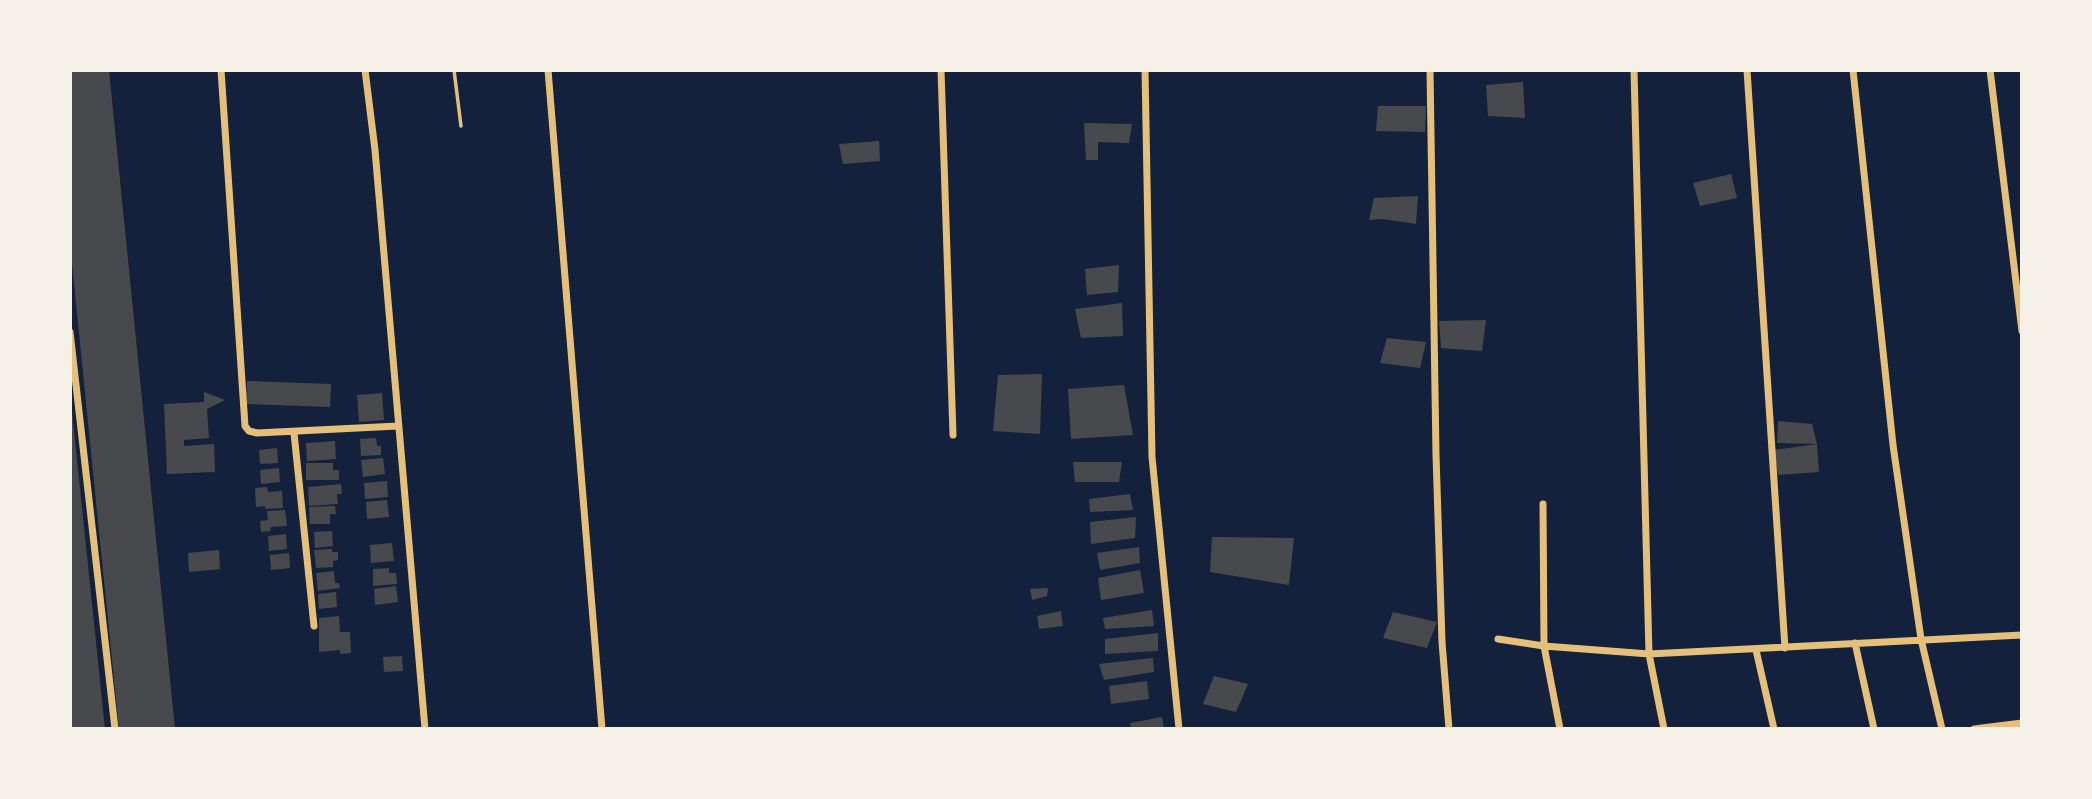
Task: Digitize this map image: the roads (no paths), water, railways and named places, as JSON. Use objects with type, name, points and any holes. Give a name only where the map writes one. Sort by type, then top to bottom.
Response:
[{"type":"street","points":[[221,70],[245,426],[249,431],[257,433],[398,426]]},
{"type":"street","points":[[365,70],[375,150],[425,729]]},
{"type":"street","points":[[548,70],[602,729]]},
{"type":"street","points":[[941,70],[953,435]]},
{"type":"street","points":[[1145,70],[1152,457],[1179,729]]},
{"type":"street","points":[[1430,70],[1436,455],[1442,642],[1449,729]]},
{"type":"street","points":[[1634,70],[1649,654],[1664,729]]},
{"type":"street","points":[[1747,70],[1785,648]]},
{"type":"street","points":[[1853,70],[1893,445],[1921,639],[1942,729]]},
{"type":"street","points":[[1990,70],[2022,331]]},
{"type":"street","points":[[70,331],[115,729]]},
{"type":"street","points":[[294,433],[314,626]]},
{"type":"street","points":[[1543,504],[1544,646],[1560,729]]},
{"type":"street","points":[[1498,639],[1544,646],[1649,654],[2022,635]]},
{"type":"street","points":[[1855,643],[1874,729]]},
{"type":"street","points":[[1756,650],[1774,729]]},
{"type":"street","points":[[1974,729],[2022,723]]},
{"type":"lane","points":[[454,70],[461,126]]}]
